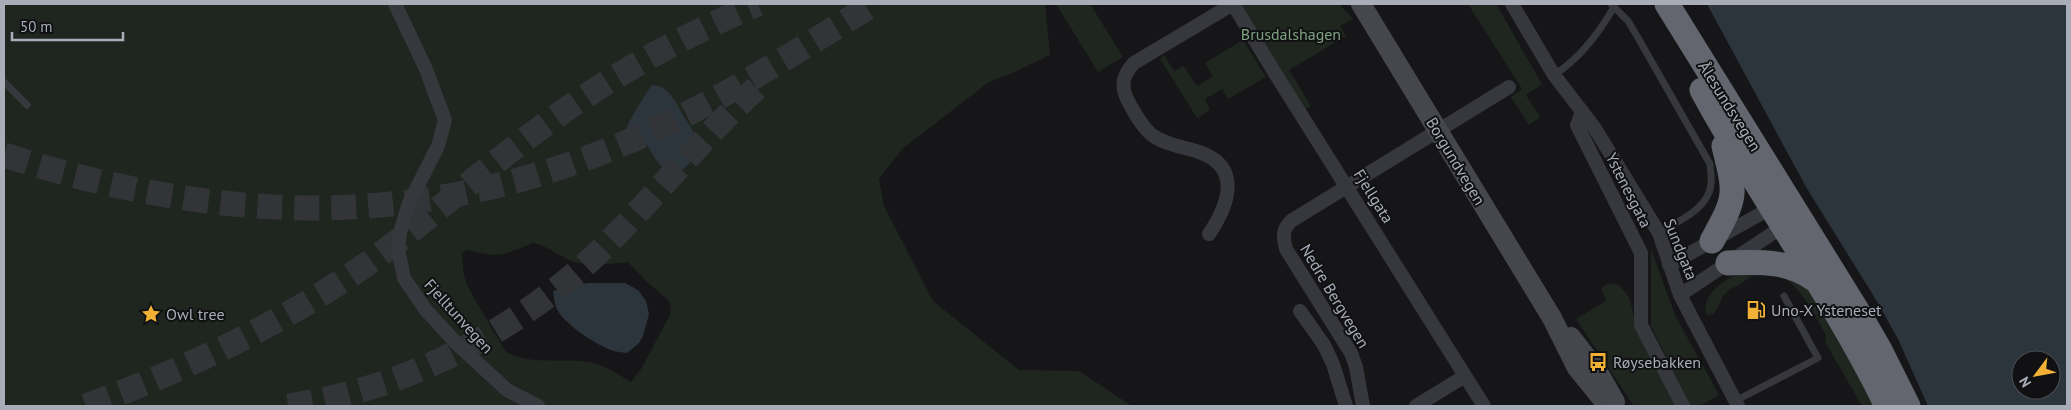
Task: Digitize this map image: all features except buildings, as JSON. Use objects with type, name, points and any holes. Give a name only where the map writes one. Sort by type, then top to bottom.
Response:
[{"type":"highway","name":"Ålesundsvegen","points":[[1663,5],[1684,32],[1815,279],[1887,406]]},
{"type":"highway","name":"Ålesundsvegen","points":[[1663,5],[1719,121],[1782,214],[1880,350],[1908,406]]},
{"type":"highway","points":[[1712,241],[1729,210],[1733,195],[1733,182],[1719,121]]},
{"type":"highway","points":[[1728,263],[1778,263],[1793,267],[1815,279]]},
{"type":"main road","name":"Borgundvegen","points":[[1361,4],[1552,318],[1577,368],[1607,404]]},
{"type":"street","name":"Fjelltunvegen","points":[[395,4],[425,67],[445,120],[438,146],[409,203],[400,232],[398,249],[404,278],[426,309],[462,349],[507,390],[538,406]]},
{"type":"street","points":[[1209,234],[1218,222],[1227,198],[1229,185],[1226,174],[1207,155],[1168,143],[1152,135],[1125,95],[1122,81],[1125,73],[1134,63],[1233,4]]},
{"type":"street","name":"Fjellgata","points":[[1233,4],[1272,70],[1484,406]]},
{"type":"street","points":[[1512,4],[1554,75],[1582,111]]},
{"type":"street","points":[[1347,187],[1509,87]]},
{"type":"street","name":"Sundgata","points":[[1582,111],[1594,127],[1659,233],[1680,295],[1737,404]]},
{"type":"street","name":"Ystenesgata","points":[[1582,111],[1577,124],[1642,253],[1641,325],[1683,406]]},
{"type":"street","name":"Nedre Bergvegen","points":[[1347,187],[1291,221],[1286,226],[1284,232],[1286,249],[1350,353],[1356,367],[1363,406]]},
{"type":"street","points":[[1669,265],[1712,241],[1782,214]]},
{"type":"street","points":[[1680,295],[1728,263],[1782,214]]},
{"type":"street","points":[[1300,311],[1330,358],[1346,406]]},
{"type":"street","points":[[1416,406],[1465,376]]},
{"type":"lane","points":[[1554,75],[1563,69],[1595,36],[1612,6],[1628,21],[1710,164],[1711,184],[1708,196],[1695,211],[1659,233]]},
{"type":"lane","points":[[4,82],[27,106]]},
{"type":"lane","points":[[1737,404],[1818,358],[1784,296]]},
{"type":"green space","points":[[4,4],[1045,4],[1050,55],[989,82],[902,149],[879,179],[884,206],[933,301],[1019,370],[1079,371],[1132,406],[4,406]],"holes":[[[532,243],[580,263],[612,264],[628,262],[669,301],[670,315],[641,369],[631,382],[597,364],[526,359],[505,351],[469,289],[464,276],[462,253],[468,250],[494,255],[514,251]]]},
{"type":"green space","points":[[1056,4],[1090,4],[1123,57],[1098,72]]},
{"type":"green space","name":"Brusdalshagen","points":[[1242,4],[1339,4],[1353,19],[1340,26],[1346,36],[1289,70],[1311,106],[1304,110],[1243,11]]},
{"type":"green space","points":[[1468,4],[1496,4],[1542,84],[1526,95],[1540,117],[1529,125],[1511,97],[1522,89]]},
{"type":"green space","points":[[1243,40],[1266,77],[1228,99],[1222,89],[1205,99],[1210,110],[1197,118],[1160,59],[1164,55],[1174,71],[1184,66],[1197,86],[1213,76],[1205,63]]},
{"type":"green space","points":[[1651,249],[1675,315],[1719,395],[1700,406],[1690,406],[1651,326]]},
{"type":"green space","points":[[1756,269],[1768,269],[1793,276],[1813,293],[1864,374],[1879,406],[1862,406],[1825,342],[1826,335],[1815,314],[1799,291],[1779,275],[1768,272],[1754,275],[1728,291],[1712,315],[1706,314],[1705,306],[1708,298],[1713,291],[1728,279]]},
{"type":"green space","points":[[1610,283],[1619,285],[1629,297],[1637,328],[1676,406],[1634,406],[1576,319],[1606,301],[1601,288]]},
{"type":"shaded area","points":[[1707,4],[2067,4],[2067,406],[1928,406],[1898,339],[1878,303],[1806,187]]},
{"type":"shaded area","points":[[652,85],[663,88],[671,95],[696,139],[697,145],[693,158],[684,169],[672,172],[665,169],[656,160],[644,142],[628,130],[627,127],[630,120]]},
{"type":"shaded area","points":[[587,283],[625,283],[638,290],[646,301],[649,314],[643,336],[639,343],[627,353],[613,351],[596,343],[572,326],[559,313],[555,305],[553,291]]},
{"type":"tunnel","points":[[86,406],[194,362],[230,345],[298,308],[387,250],[565,110],[618,76],[672,45],[758,4]]},
{"type":"tunnel","points":[[4,155],[85,178],[164,195],[242,205],[320,208],[397,203],[475,191],[553,170],[663,126],[725,94],[874,4]]},
{"type":"tunnel","points":[[288,406],[332,398],[375,386],[417,370],[458,352],[498,330],[535,305],[571,277],[604,247],[721,122],[762,83]]},
{"type":"place","name":"Uno-X Ysteneset","points":[[1756,310]]},
{"type":"place","name":"Owl tree","points":[[151,314]]},
{"type":"place","name":"Røysebakken","points":[[1598,362]]}]
